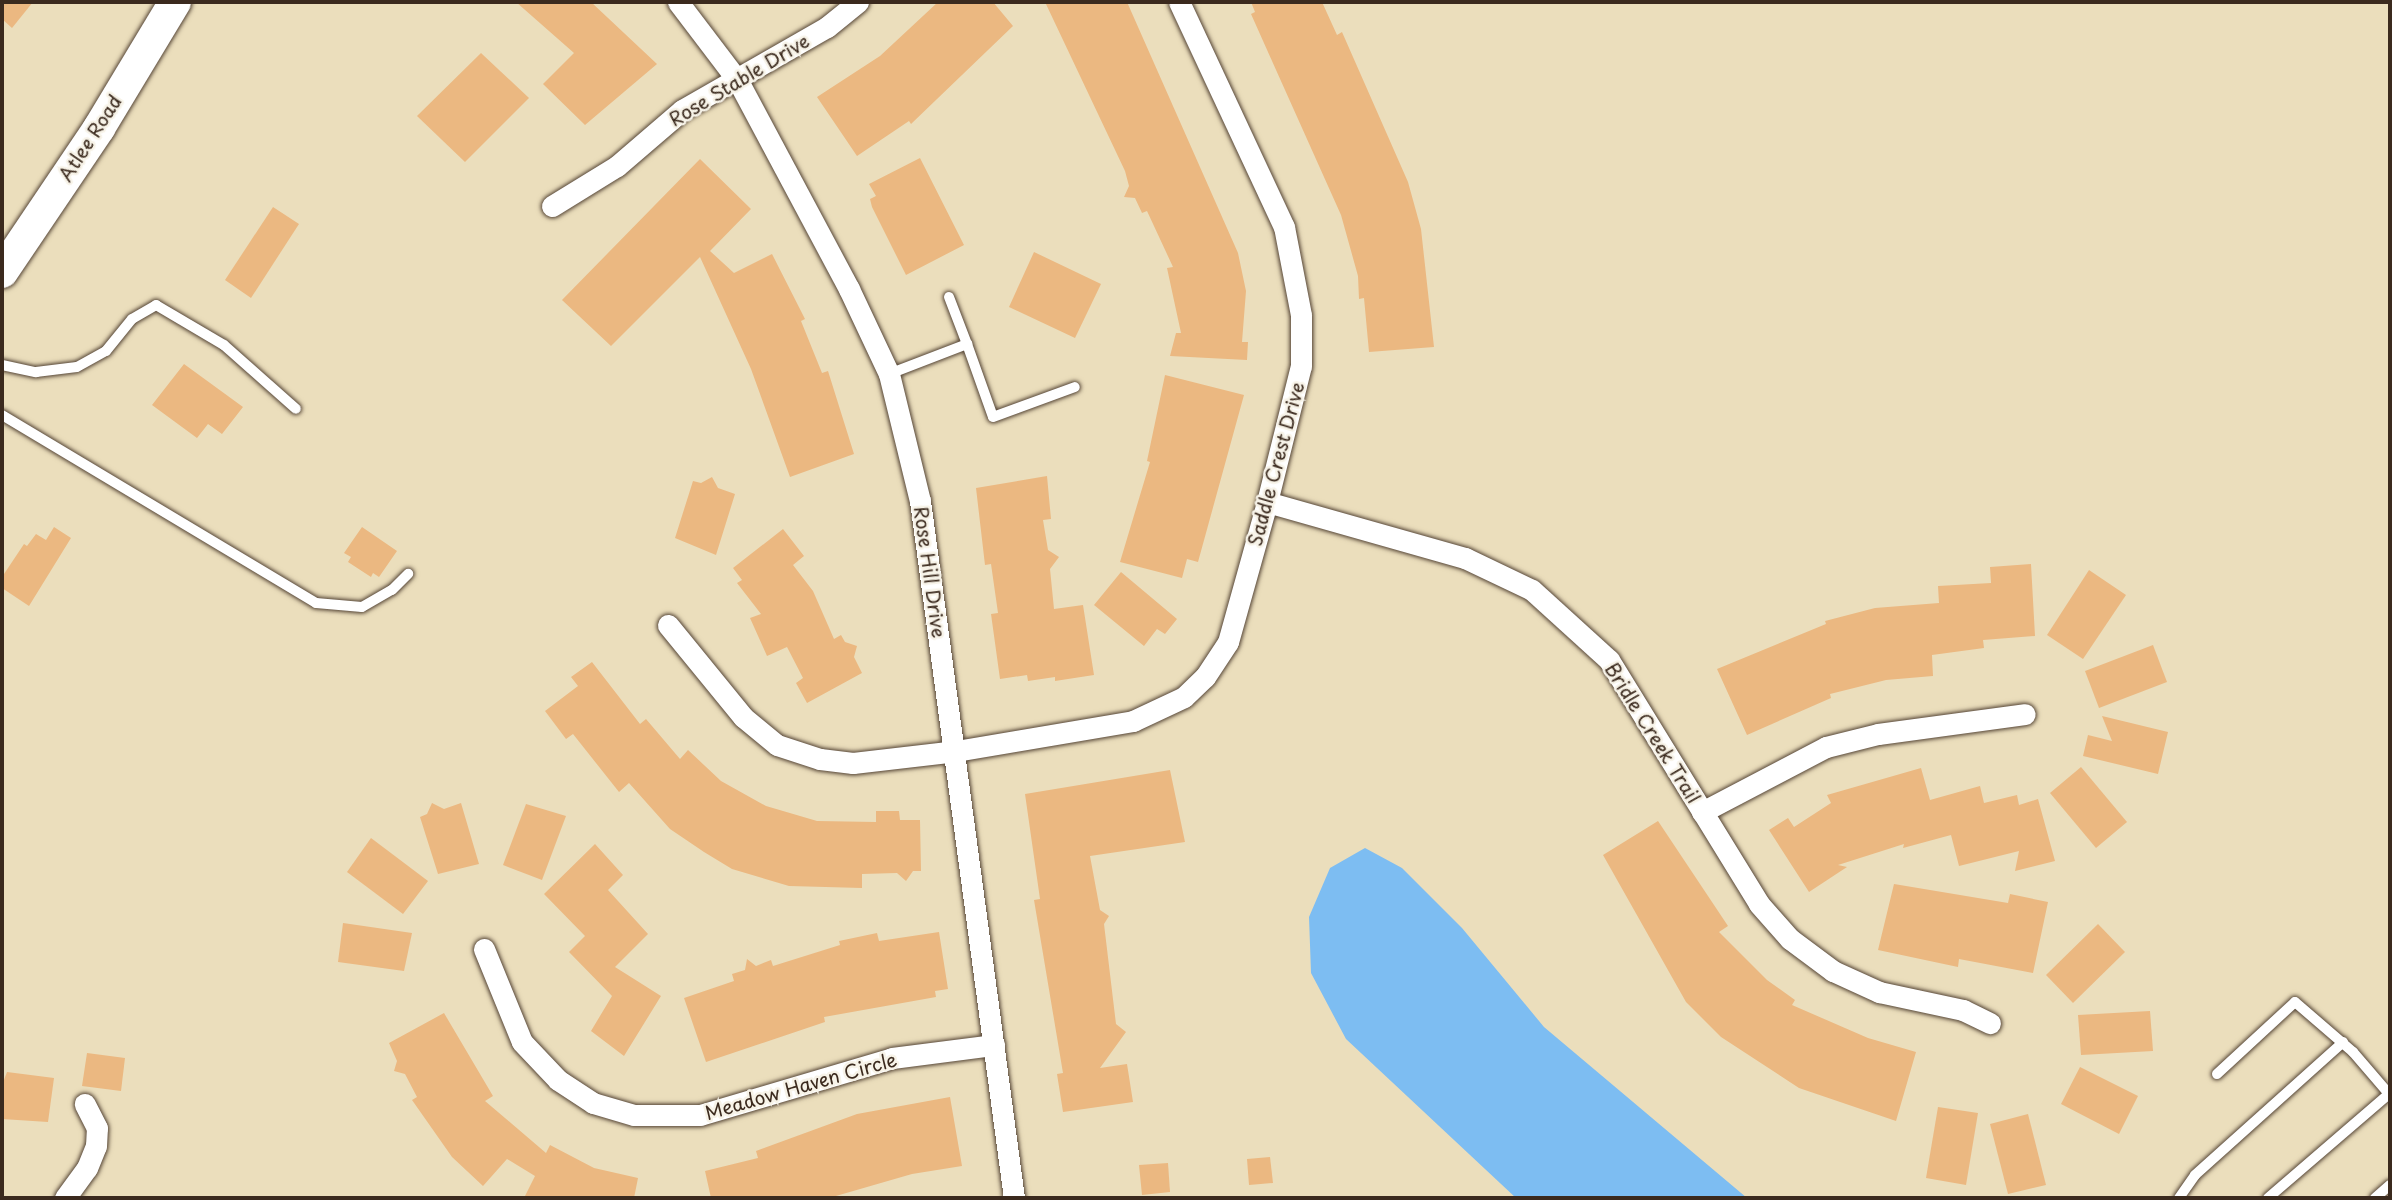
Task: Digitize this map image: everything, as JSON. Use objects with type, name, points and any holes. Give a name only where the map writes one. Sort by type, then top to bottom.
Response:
[{"type":"main road","name":"Atlee Road","points":[[2,272],[99,128],[175,2]]},
{"type":"street","name":"Rose Hill Drive","points":[[678,2],[738,81],[849,289],[889,374],[920,501],[956,751],[1014,1198]]},
{"type":"street","name":"Rose Stable Drive","points":[[552,206],[617,166],[682,110],[738,81],[827,27],[858,2]]},
{"type":"street","name":"Saddle Crest Drive","points":[[668,625],[743,717],[777,745],[820,759],[853,763],[956,751],[1133,722],[1184,697],[1206,677],[1227,642],[1267,502],[1301,366],[1297,282],[1284,227],[1179,2]]},
{"type":"street","name":"Bridle Creek Trail","points":[[1267,502],[1465,558],[1532,590],[1609,660],[1759,904],[1790,939],[1833,971],[1880,992],[1963,1010],[1990,1023]]},
{"type":"street","points":[[1702,812],[1826,747],[1878,734],[2025,714]]},
{"type":"street","name":"Meadow Haven Circle","points":[[484,949],[522,1042],[558,1080],[593,1103],[634,1115],[700,1115],[892,1058],[994,1045]]},
{"type":"street","points":[[65,1198],[87,1168],[96,1146],[97,1128],[85,1104]]},
{"type":"lane","points":[[949,297],[993,417],[1075,387]]},
{"type":"lane","points":[[2,365],[36,372],[77,367],[106,351],[132,319],[156,306],[224,345],[296,409]]},
{"type":"lane","points":[[889,374],[967,344]]},
{"type":"lane","points":[[2,415],[316,603],[362,607],[408,574]]},
{"type":"lane","points":[[2217,1074],[2295,1002],[2343,1042],[2390,1094],[2268,1198]]},
{"type":"lane","points":[[2179,1198],[2195,1175],[2343,1042]]},
{"type":"lane","points":[[2375,1198],[2390,1185]]},
{"type":"water","points":[[1365,848],[1402,868],[1462,928],[1544,1027],[1747,1198],[1516,1198],[1346,1039],[1311,973],[1309,917],[1330,868]]},
{"type":"building","points":[[2,2],[33,2],[12,28],[2,19]]},
{"type":"building","points":[[516,2],[591,2],[657,64],[585,125],[543,84],[574,53]]},
{"type":"building","points":[[938,2],[993,2],[1013,26],[911,124],[909,121],[857,156],[817,97],[880,56]]},
{"type":"building","points":[[1045,2],[1127,2],[1238,253],[1246,291],[1242,342],[1248,342],[1247,360],[1170,356],[1176,333],[1181,333],[1167,268],[1173,267],[1147,211],[1142,213],[1135,198],[1124,197],[1129,186],[1125,171]]},
{"type":"building","points":[[1251,2],[1322,2],[1337,35],[1342,32],[1408,182],[1421,229],[1434,347],[1369,352],[1364,298],[1359,299],[1358,276],[1341,215],[1251,14],[1255,12]]},
{"type":"building","points":[[481,53],[529,98],[465,162],[417,116]]},
{"type":"building","points":[[920,158],[964,245],[906,275],[872,207],[870,199],[876,196],[869,184]]},
{"type":"building","points":[[700,159],[751,209],[710,251],[734,273],[772,254],[805,319],[801,321],[822,373],[828,371],[854,454],[790,477],[751,369],[700,257],[611,346],[562,300]]},
{"type":"building","points":[[273,207],[299,224],[251,298],[225,280]]},
{"type":"building","points":[[1034,252],[1101,284],[1075,338],[1009,307]]},
{"type":"building","points":[[184,364],[243,407],[222,434],[208,424],[197,438],[152,405]]},
{"type":"building","points":[[1165,375],[1244,395],[1198,562],[1187,559],[1182,578],[1120,562],[1150,462],[1147,461]]},
{"type":"building","points":[[1047,476],[1051,519],[1043,520],[1048,550],[1059,557],[1050,569],[1054,609],[1083,605],[1094,675],[1055,681],[1055,677],[1028,681],[1027,675],[1000,679],[991,614],[998,613],[991,564],[985,565],[976,488]]},
{"type":"building","points":[[712,477],[718,488],[735,494],[716,555],[675,538],[693,481],[701,483]]},
{"type":"building","points":[[54,527],[71,538],[29,606],[2,588],[2,577],[24,544],[27,546],[36,534],[46,540]]},
{"type":"building","points":[[362,527],[397,551],[379,577],[373,573],[371,577],[348,562],[351,557],[344,553]]},
{"type":"building","points":[[783,529],[804,556],[793,565],[813,591],[834,639],[841,635],[845,642],[857,646],[854,657],[862,673],[807,703],[796,683],[803,678],[787,647],[767,656],[750,618],[761,614],[737,583],[742,580],[733,568]]},
{"type":"building","points":[[2031,564],[2035,636],[1983,640],[1984,648],[1932,655],[1933,676],[1886,680],[1830,694],[1831,698],[1747,735],[1717,669],[1826,624],[1825,621],[1875,608],[1939,603],[1938,586],[1991,583],[1990,567]]},
{"type":"building","points":[[2089,570],[2126,595],[2083,659],[2047,635]]},
{"type":"building","points":[[1121,572],[1177,619],[1165,634],[1157,629],[1144,646],[1094,605]]},
{"type":"building","points":[[2153,645],[2167,682],[2099,708],[2085,671]]},
{"type":"building","points":[[592,662],[640,724],[646,719],[680,759],[688,750],[721,781],[766,806],[817,821],[876,822],[876,811],[899,811],[900,820],[920,820],[921,871],[913,871],[906,881],[897,873],[862,874],[862,888],[789,886],[732,869],[704,852],[670,829],[629,783],[619,792],[573,734],[566,739],[545,711],[578,686],[571,677]]},
{"type":"building","points":[[2102,716],[2168,732],[2158,774],[2083,756],[2088,735],[2112,741]]},
{"type":"building","points":[[2081,767],[2127,822],[2096,848],[2050,793]]},
{"type":"building","points":[[1921,768],[1930,800],[1980,786],[1984,803],[2017,795],[2019,805],[2038,799],[2055,861],[2015,871],[2019,851],[1959,866],[1951,835],[1903,848],[1904,844],[1838,865],[1847,867],[1809,892],[1769,830],[1788,818],[1794,827],[1831,803],[1827,795]]},
{"type":"building","points":[[1170,770],[1185,842],[1090,856],[1100,910],[1109,916],[1104,924],[1116,1024],[1126,1032],[1100,1068],[1127,1064],[1133,1102],[1063,1112],[1057,1074],[1063,1073],[1034,900],[1040,899],[1025,794]]},
{"type":"building","points":[[432,803],[444,809],[461,803],[479,864],[438,874],[420,817],[427,814]]},
{"type":"building","points":[[526,804],[566,816],[542,880],[503,865]]},
{"type":"building","points":[[1658,821],[1728,926],[1719,932],[1767,980],[1795,1000],[1792,1005],[1868,1038],[1916,1052],[1896,1121],[1799,1088],[1721,1037],[1686,1002],[1603,855]]},
{"type":"building","points":[[371,838],[428,881],[403,914],[347,872]]},
{"type":"building","points":[[595,844],[623,875],[608,890],[648,934],[615,967],[661,996],[624,1056],[591,1031],[612,996],[569,952],[585,936],[544,894]]},
{"type":"building","points":[[1894,884],[2008,903],[2010,894],[2048,902],[2033,973],[1959,959],[1958,967],[1878,950]]},
{"type":"building","points":[[343,923],[412,933],[404,971],[338,962]]},
{"type":"building","points":[[2098,924],[2125,952],[2073,1003],[2046,975]]},
{"type":"building","points":[[939,932],[948,989],[935,991],[936,997],[824,1017],[825,1022],[706,1062],[684,998],[734,981],[732,974],[745,970],[747,959],[756,966],[771,960],[773,966],[840,945],[839,941],[877,933],[879,941]]},
{"type":"building","points":[[2150,1011],[2153,1051],[2081,1055],[2078,1015]]},
{"type":"building","points":[[444,1013],[493,1096],[485,1101],[546,1153],[550,1145],[594,1168],[638,1178],[634,1198],[524,1198],[535,1176],[507,1159],[483,1186],[452,1157],[412,1100],[417,1097],[405,1074],[394,1071],[397,1061],[389,1043]]},
{"type":"building","points":[[87,1053],[125,1058],[121,1091],[82,1086]]},
{"type":"building","points":[[2080,1067],[2138,1096],[2119,1134],[2061,1104]]},
{"type":"building","points":[[7,1072],[54,1078],[48,1122],[2,1119],[2,1085]]},
{"type":"building","points":[[950,1097],[962,1166],[912,1174],[829,1198],[711,1198],[705,1171],[758,1158],[756,1151],[857,1114]]},
{"type":"building","points":[[1938,1107],[1978,1113],[1966,1185],[1926,1178]]},
{"type":"building","points":[[2028,1114],[2046,1185],[2008,1194],[1990,1124]]},
{"type":"building","points":[[1270,1157],[1273,1183],[1249,1185],[1247,1159]]},
{"type":"building","points":[[1168,1163],[1170,1192],[1142,1195],[1139,1165]]}]
